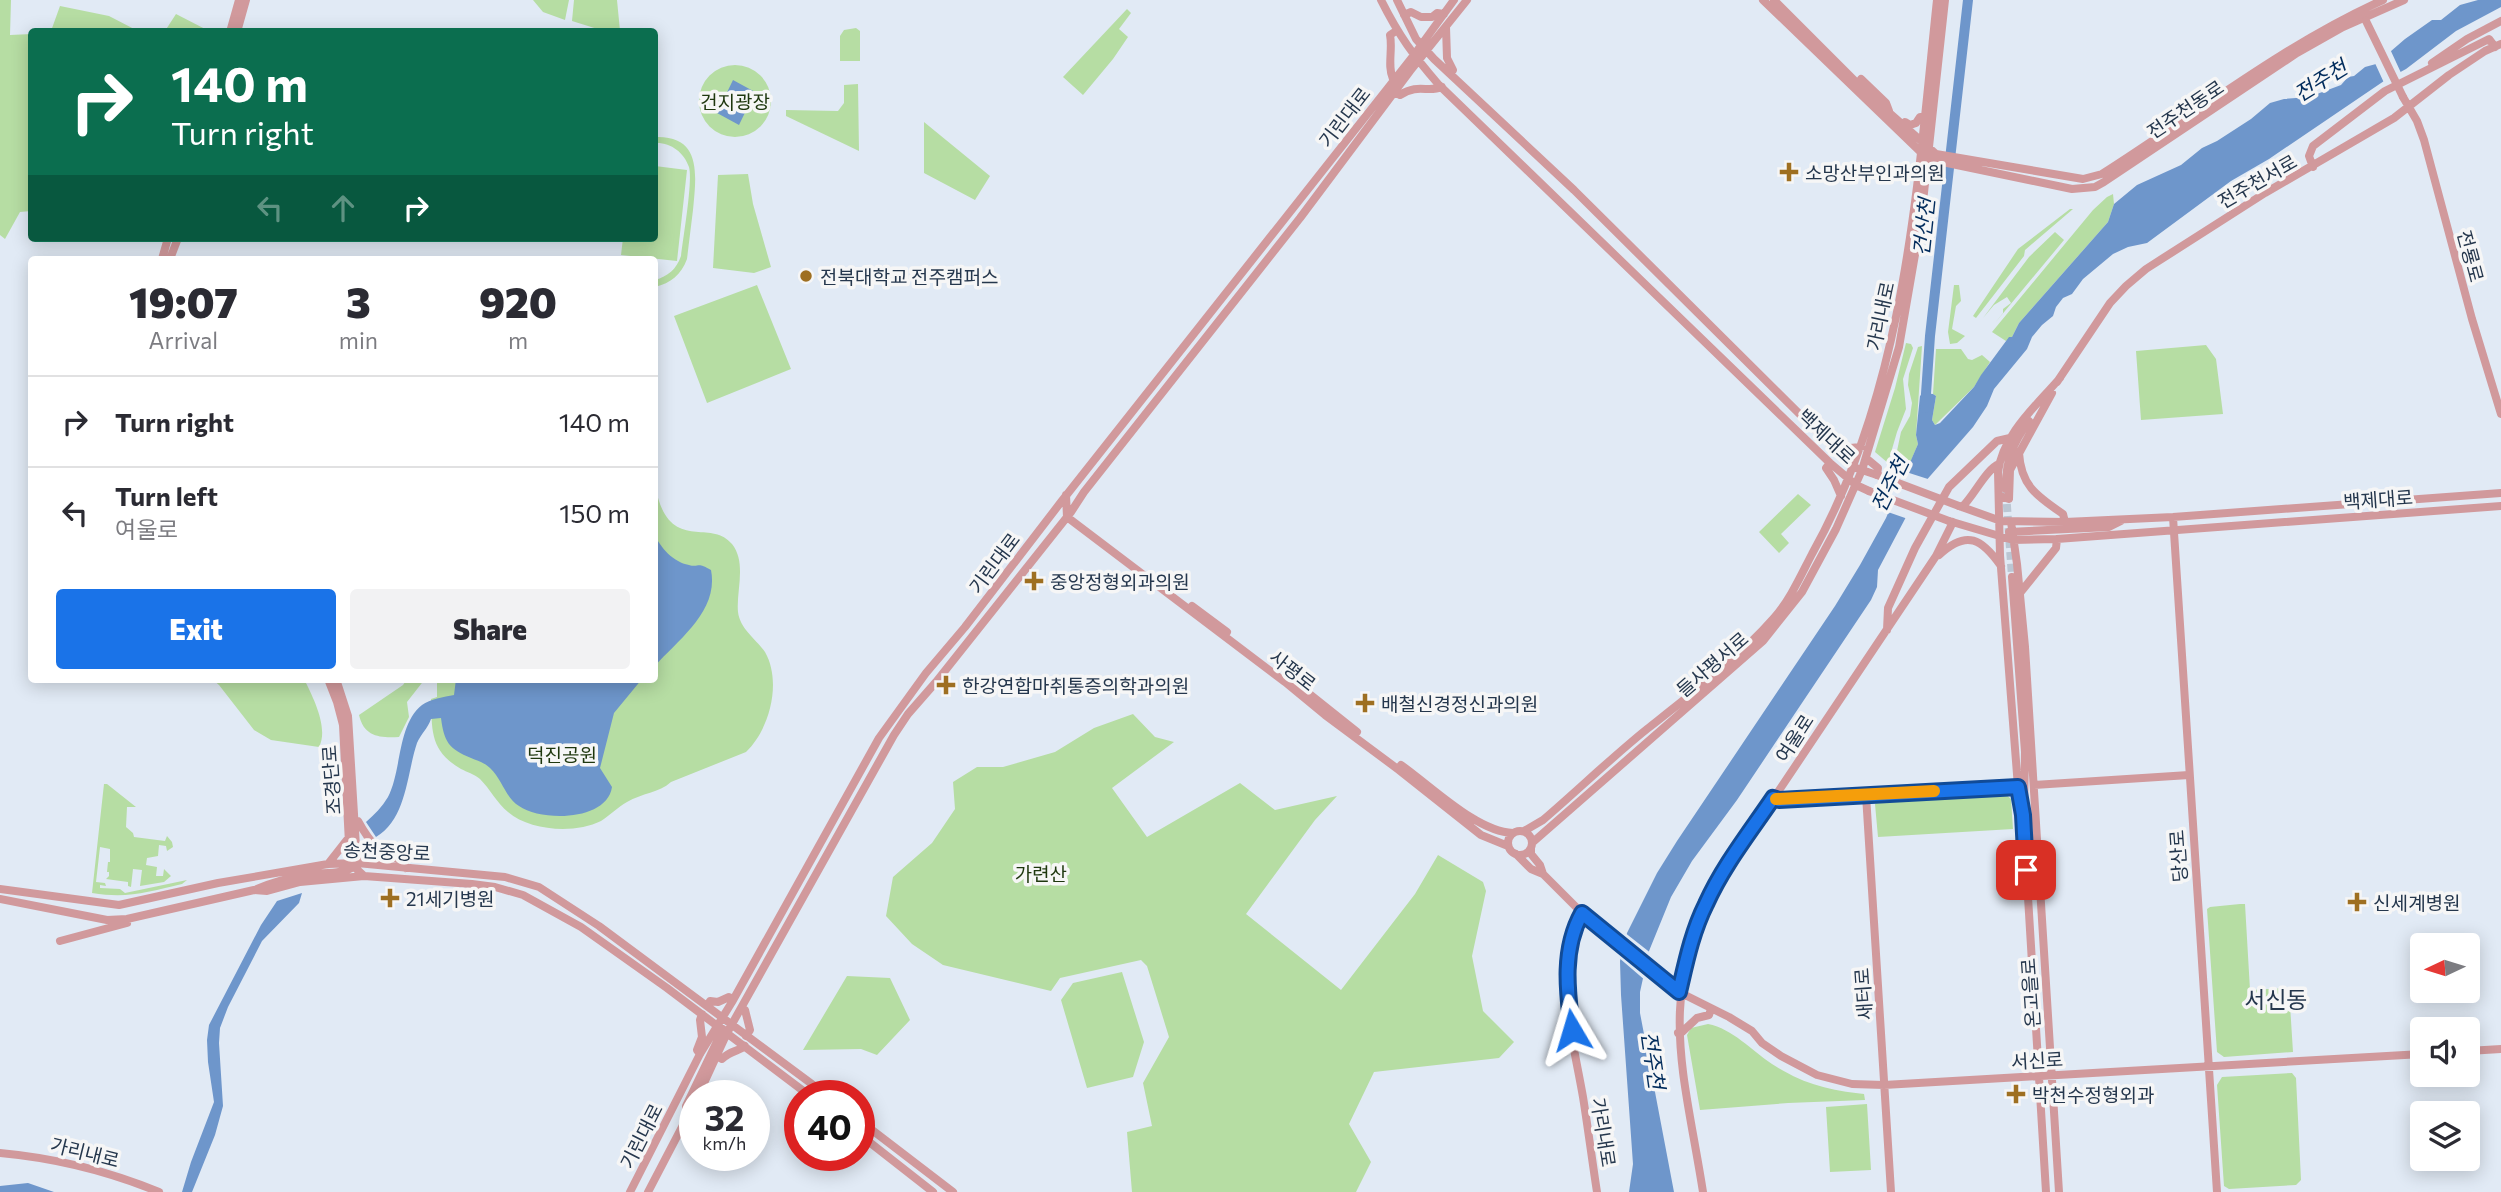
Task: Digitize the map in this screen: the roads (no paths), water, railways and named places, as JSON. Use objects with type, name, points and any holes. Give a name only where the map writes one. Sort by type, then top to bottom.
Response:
[{"type":"street","points":[[231,28],[239,0]]},
{"type":"street","points":[[238,28],[246,0]]},
{"type":"street","name":"백제대로","points":[[1381,0],[1396,31],[1442,88],[1830,463],[1852,482],[1869,491],[1964,526],[2057,539],[2500,507]]},
{"type":"street","name":"백제대로","points":[[1397,0],[1423,48],[1659,273],[1853,467],[1960,506],[2000,529],[2012,531],[2065,522],[2173,517],[2499,491]]},
{"type":"street","name":"기린대로","points":[[706,1080],[717,1056],[723,1025],[733,999],[875,744],[926,673],[1066,507],[1084,492],[1300,218],[1395,92],[1454,0]]},
{"type":"street","name":"기린대로","points":[[1423,48],[1446,27],[1467,0]]},
{"type":"street","points":[[1763,0],[1932,156]]},
{"type":"street","points":[[1774,0],[1902,125],[1921,147]]},
{"type":"street","name":"가리내로","points":[[1776,616],[1829,525],[1841,496],[1852,482],[1853,467],[1886,360],[1906,267],[1937,0]]},
{"type":"street","name":"가리내로","points":[[1862,470],[1899,347],[1911,286],[1932,156],[1945,0]]},
{"type":"street","name":"전주천동로","points":[[2364,16],[2383,0]]},
{"type":"street","name":"전주천동로","points":[[1932,156],[2064,178],[2093,178],[2296,46],[2404,0]]},
{"type":"street","points":[[1404,15],[1411,12],[1421,17],[1444,14]]},
{"type":"street","name":"전룡로","points":[[2364,16],[2424,140],[2472,319],[2501,414]]},
{"type":"street","points":[[2428,68],[2436,59],[2501,21]]},
{"type":"street","points":[[1446,27],[1447,58],[1453,70],[1450,74]]},
{"type":"street","points":[[1393,79],[1390,73],[1390,35],[1396,31]]},
{"type":"street","points":[[2314,167],[2309,156],[2319,139],[2385,90],[2489,39],[2498,45]]},
{"type":"street","name":"전주천서로","points":[[2060,378],[2011,470],[2009,499],[2003,492],[2006,463],[2014,441],[2096,323],[2126,286],[2175,250],[2265,193],[2314,167],[2409,107],[2418,97],[2449,75],[2498,45]]},
{"type":"street","name":"기린대로","points":[[629,1192],[700,1054],[723,1025],[741,1008],[908,714],[936,682],[1393,79],[1416,58]]},
{"type":"street","points":[[1395,92],[1400,95],[1414,88],[1442,88]]},
{"type":"street","points":[[1902,125],[1905,122],[1910,125],[1924,117]]},
{"type":"street","points":[[1647,285],[1659,273]]},
{"type":"street","points":[[2003,492],[1999,464],[2010,438],[2060,378]]},
{"type":"street","points":[[1760,395],[1770,384]]},
{"type":"street","points":[[1887,631],[1888,608],[1915,548],[1949,487],[1997,441],[2010,438]]},
{"type":"street","points":[[1836,450],[1841,445],[1861,447]]},
{"type":"street","points":[[2019,452],[2020,470],[2026,482],[2063,514],[2065,522]]},
{"type":"street","points":[[1866,458],[1878,468],[1877,475]]},
{"type":"street","points":[[1830,463],[1826,468],[1841,496]]},
{"type":"street","points":[[1960,506],[1976,492],[1993,466],[1999,464]]},
{"type":"street","name":"들사평서로","points":[[1532,845],[1763,641],[1802,592],[1836,529],[1852,482],[1862,470]]},
{"type":"street","name":"온고을로","points":[[2003,492],[2000,555],[2018,787],[2023,815],[2046,1192]]},
{"type":"street","name":"사평로","points":[[1066,507],[1474,821],[1493,830],[1513,833],[1524,831],[1550,814]]},
{"type":"street","name":"사평로","points":[[1066,507],[1325,715],[1481,835],[1508,846],[1531,869],[1543,874],[1592,921]]},
{"type":"street","name":"당산로","points":[[2173,517],[2217,1192]]},
{"type":"street","points":[[2012,531],[2109,527],[2124,520]]},
{"type":"street","name":"여울로","points":[[1703,1192],[1682,1072],[1678,1033],[1679,992],[1692,940],[1706,904],[1730,863],[1936,556],[1951,522]]},
{"type":"street","points":[[1964,526],[1991,543],[2000,555]]},
{"type":"street","name":"온고을로","points":[[2012,531],[2020,593],[2059,1192]]},
{"type":"street","points":[[2020,593],[2056,548],[2057,539]]},
{"type":"street","points":[[1936,556],[1956,543],[1975,540],[1989,548],[2001,567]]},
{"type":"street","name":"온고을로","points":[[2012,577],[2025,752],[2023,815]]},
{"type":"street","name":"들사평서로","points":[[1550,814],[1679,704],[1776,616]]},
{"type":"street","name":"조경단로","points":[[330,683],[343,725],[354,865]]},
{"type":"street","name":"조경단로","points":[[337,683],[348,716],[356,821],[354,865]]},
{"type":"street","name":"온고을로","points":[[2025,752],[2033,789]]},
{"type":"street","points":[[2033,789],[2189,775]]},
{"type":"street","points":[[1773,798],[1779,800],[2018,787]]},
{"type":"street","name":"새터로","points":[[1866,794],[1891,1192]]},
{"type":"street","points":[[356,821],[374,846],[393,858],[403,860],[406,868]]},
{"type":"street","points":[[1524,831],[1530,835],[1531,854],[1543,874]]},
{"type":"street","points":[[1508,846],[1513,833]]},
{"type":"street","points":[[328,864],[350,836]]},
{"type":"street","points":[[1516,855],[1526,854],[1532,845]]},
{"type":"street","name":"송천중앙로","points":[[0,888],[119,905],[218,883],[328,864],[505,877],[539,887],[659,969],[723,1025]]},
{"type":"street","points":[[254,890],[273,882],[346,871],[354,865],[364,876]]},
{"type":"street","name":"송천중앙로","points":[[0,899],[107,920],[127,919],[300,882],[364,876],[483,885],[523,895],[581,927],[667,988],[705,1010]]},
{"type":"street","name":"가리내로","points":[[1582,913],[1569,948],[1567,994],[1597,1192]]},
{"type":"street","points":[[60,941],[127,923],[127,919]]},
{"type":"street","name":"서신로","points":[[1592,921],[1679,992],[1752,1031],[1772,1049],[1818,1075],[1852,1084],[1884,1085],[2410,1055]]},
{"type":"street","points":[[667,988],[672,988],[723,1025],[789,1080]]},
{"type":"street","points":[[700,1054],[697,1050],[702,1037],[700,1020],[710,1001],[718,1002],[729,997],[733,999]]},
{"type":"street","points":[[741,1008],[745,1010],[750,1030],[746,1036]]},
{"type":"street","points":[[1678,1033],[1693,1020],[1709,1015],[1711,1009]]},
{"type":"street","points":[[723,1025],[746,1036],[806,1080]]},
{"type":"street","points":[[698,1080],[723,1025]]},
{"type":"street","points":[[717,1056],[722,1059],[745,1046]]},
{"type":"street","points":[[2480,1050],[2501,1049]]},
{"type":"street","name":"기린대로","points":[[649,1192],[679,1130]]},
{"type":"street","points":[[875,1132],[953,1192]]},
{"type":"street","points":[[875,1147],[933,1192]]},
{"type":"street","name":"가리내로","points":[[0,1153],[40,1156],[89,1168],[159,1192]]},
{"type":"water","points":[[2478,0],[2501,0],[2501,7],[2456,31],[2406,69],[2231,181],[2147,243],[2113,254],[2083,279],[2072,294],[2063,298],[2053,316],[2032,337],[2027,349],[1994,389],[1973,427],[1924,483],[1878,570],[1877,587],[1871,600],[1737,800],[1692,861],[1671,897],[1649,951],[1640,992],[1640,1013],[1674,1192],[1629,1192],[1633,1164],[1620,961],[1627,933],[1657,873],[1835,606],[1886,518],[1918,444],[1916,435],[1920,396],[1923,393],[1936,396],[1932,420],[1935,425],[1940,423],[1974,387],[2009,337],[2012,337],[2019,323],[2108,222],[2114,204],[2137,185],[2181,165],[2202,148],[2251,119],[2270,103],[2309,97],[2341,85],[2348,77],[2376,64],[2432,20],[2441,20],[2460,5]]},
{"type":"water","points":[[733,80],[755,92],[739,125],[717,113]]},
{"type":"water","points":[[658,540],[678,561],[711,570],[709,598],[685,635],[658,663]]},
{"type":"water","points":[[456,683],[639,683],[614,713],[600,768],[612,787],[608,798],[599,807],[572,815],[543,815],[529,811],[514,802],[488,766],[464,755],[449,744],[441,718],[431,719],[417,743],[400,807],[386,829],[376,837],[366,822],[388,797],[408,724],[425,703],[454,695]]},
{"type":"water","points":[[302,893],[299,903],[262,941],[228,1007],[220,1028],[219,1043],[223,1106],[215,1135],[192,1192],[182,1192],[214,1102],[208,1062],[209,1025],[261,925],[277,901]]},
{"type":"water","points":[[28,1183],[54,1192],[0,1192],[0,1186]]},
{"type":"waterway","name":"건산천","points":[[1925,408],[1930,336],[1968,0]]},
{"type":"tunnel","points":[[2006,492],[2012,577]]},
{"type":"place","name":"소망산부인과의원","points":[[1789,172]]},
{"type":"place","name":"전북대학교 전주캠퍼스","points":[[806,276]]},
{"type":"place","name":"중앙정형외과의원","points":[[1034,581]]},
{"type":"place","name":"한강연합마취통증의학과의원","points":[[946,685]]},
{"type":"place","name":"배철신경정신과의원","points":[[1365,703]]},
{"type":"place","name":"21세기병원","points":[[390,898]]},
{"type":"place","name":"신세계병원","points":[[2357,902]]},
{"type":"place","name":"박천수정형외과","points":[[2016,1094]]},
{"type":"district","name":"서신동","points":[[2276,999]]},
{"type":"water label","name":"전주천","points":[[2320,80]]},
{"type":"water label","name":"전주천","points":[[1889,484]]},
{"type":"water label","name":"전주천","points":[[1654,1060]]},
{"type":"park label","name":"건지광장","points":[[735,101]]},
{"type":"park label","name":"덕진공원","points":[[562,754]]},
{"type":"park label","name":"가련산","points":[[1041,873]]}]
